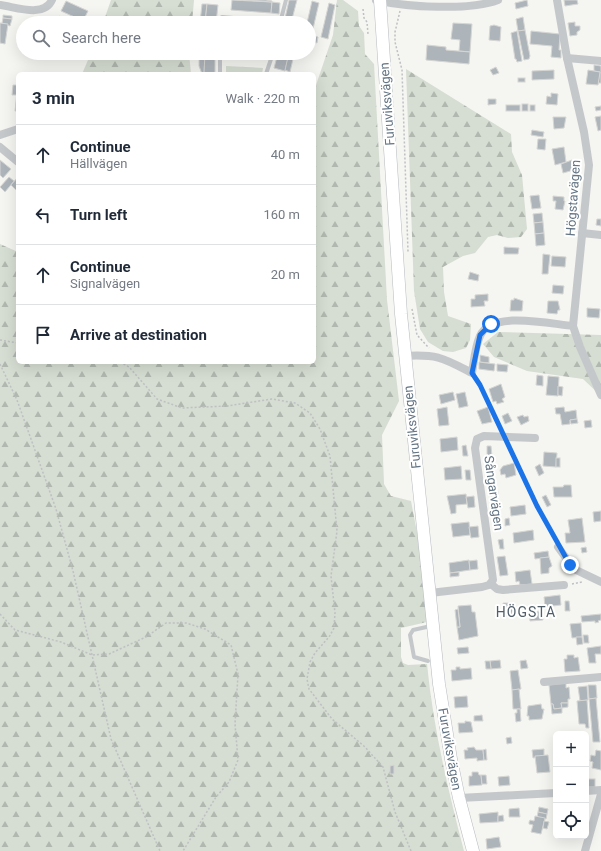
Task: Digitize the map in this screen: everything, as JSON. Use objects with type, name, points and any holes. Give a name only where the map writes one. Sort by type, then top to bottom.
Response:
[{"type":"main road","name":"Furuviksvägen","points":[[378,0],[404,356],[433,625],[445,725],[459,798],[473,851]]},
{"type":"street","points":[[0,5],[39,10],[48,7],[52,0]]},
{"type":"street","points":[[378,0],[468,7],[498,0]]},
{"type":"street","name":"Högstavägen","points":[[557,0],[567,58],[588,151],[588,182],[573,326],[580,347],[601,395]]},
{"type":"street","points":[[567,58],[601,61]]},
{"type":"street","points":[[0,135],[16,130]]},
{"type":"street","points":[[0,147],[16,160]]},
{"type":"street","points":[[582,233],[601,235]]},
{"type":"street","points":[[404,356],[424,354],[438,356],[472,373],[480,335],[491,324],[515,320],[573,326]]},
{"type":"street","name":"Sångarvägen","points":[[491,584],[493,573],[475,446],[477,439],[481,437],[535,438]]},
{"type":"street","points":[[558,547],[574,569],[597,581]]},
{"type":"street","points":[[430,593],[482,587],[491,584],[497,589],[503,590],[564,585]]},
{"type":"street","points":[[544,682],[601,677]]},
{"type":"street","points":[[589,791],[601,790]]},
{"type":"street","points":[[459,798],[553,793]]},
{"type":"street","points":[[585,851],[601,794]]},
{"type":"lane","points":[[282,16],[286,0]]},
{"type":"lane","points":[[220,60],[220,72]]},
{"type":"lane","points":[[267,72],[271,60]]},
{"type":"lane","points":[[428,661],[414,657],[410,635],[413,630],[417,628],[433,625]]},
{"type":"path","points":[[363,9],[364,18],[367,22],[368,34]]},
{"type":"path","points":[[392,20],[397,23],[396,42],[402,70],[408,253]]},
{"type":"path","points":[[411,306],[417,335],[438,356]]},
{"type":"path","points":[[0,340],[16,343]]},
{"type":"path","points":[[0,364],[17,400],[56,509],[74,571],[112,738],[160,851]]},
{"type":"path","points":[[124,364],[129,367],[157,399],[182,408],[228,406],[272,399],[295,403],[310,413],[320,429],[330,456],[337,531],[331,576],[335,612],[334,628],[310,662],[307,679],[309,689],[332,719],[365,747],[383,767],[395,812],[410,851]]},
{"type":"path","points":[[472,373],[480,385],[506,437],[558,547]]},
{"type":"path","points":[[564,585],[597,581]]},
{"type":"path","points":[[0,614],[15,630],[61,642],[92,655],[109,654],[146,636],[166,623],[186,623],[205,629],[231,645],[238,674],[235,724],[238,760],[229,782],[216,797],[183,851]]},
{"type":"green space","points":[[111,0],[194,0],[193,16],[105,16]]},
{"type":"green space","points":[[337,0],[343,0],[358,11],[359,26],[364,33],[365,54],[374,64],[387,300],[399,401],[382,435],[384,484],[391,496],[411,501],[418,538],[427,622],[401,628],[401,657],[403,663],[408,665],[427,664],[433,711],[442,758],[464,851],[0,851],[0,244],[16,251],[16,364],[316,364],[316,85],[333,35]]},
{"type":"green space","points":[[88,60],[190,60],[191,72],[83,72]]},
{"type":"green space","points":[[226,66],[263,68],[262,72],[226,72]]},
{"type":"green space","points":[[406,69],[511,134],[512,152],[522,175],[527,229],[521,237],[508,238],[497,235],[488,237],[475,253],[463,256],[443,267],[444,292],[448,316],[471,324],[470,340],[466,348],[453,352],[443,351],[428,342],[420,329],[414,291]]},
{"type":"green space","points":[[498,332],[601,335],[601,396],[583,379],[527,371],[494,357],[483,344]]},
{"type":"building","points":[[232,0],[272,2],[271,13],[231,10]]},
{"type":"building","points":[[246,0],[266,0],[272,2]]},
{"type":"building","points":[[289,0],[297,0],[293,16],[286,16]]},
{"type":"building","points":[[527,0],[528,6],[516,9],[515,3]]},
{"type":"building","points":[[564,0],[577,0],[578,4],[565,6]]},
{"type":"building","points":[[66,1],[88,11],[86,16],[72,16],[61,11]]},
{"type":"building","points":[[312,1],[319,3],[316,16],[309,16]]},
{"type":"building","points":[[272,2],[280,3],[279,14],[271,13]]},
{"type":"building","points":[[329,3],[335,5],[328,39],[321,37]]},
{"type":"building","points":[[202,4],[207,4],[206,16],[201,16]]},
{"type":"building","points":[[207,4],[218,5],[217,16],[206,16]]},
{"type":"building","points":[[3,15],[12,16],[12,19],[3,18]]},
{"type":"building","points":[[523,17],[525,30],[518,31],[516,19]]},
{"type":"building","points":[[3,18],[12,19],[10,26],[2,23]]},
{"type":"building","points":[[575,22],[575,26],[580,26],[580,30],[577,32],[577,35],[570,36],[568,23]]},
{"type":"building","points":[[0,23],[8,24],[5,44],[0,43]]},
{"type":"building","points":[[453,23],[472,24],[470,52],[459,51],[460,40],[451,39]]},
{"type":"building","points":[[494,25],[501,27],[500,41],[489,40],[490,26]]},
{"type":"building","points":[[525,30],[530,56],[529,59],[524,60],[518,31]]},
{"type":"building","points":[[517,31],[522,61],[517,62],[515,59],[511,33]]},
{"type":"building","points":[[531,31],[560,34],[559,50],[561,50],[561,58],[551,57],[552,46],[530,44]]},
{"type":"building","points":[[427,45],[446,47],[446,50],[470,52],[469,64],[426,60]]},
{"type":"building","points":[[199,60],[205,60],[204,72],[201,72]]},
{"type":"building","points":[[205,60],[215,60],[215,72],[204,72]]},
{"type":"building","points":[[276,60],[287,60],[285,71],[274,68]]},
{"type":"building","points":[[287,60],[293,60],[290,72],[285,70]]},
{"type":"building","points":[[594,65],[601,66],[601,83],[598,83],[600,72],[594,71]]},
{"type":"building","points":[[496,67],[499,73],[493,75],[490,70]]},
{"type":"building","points":[[554,70],[554,79],[532,80],[532,71]]},
{"type":"building","points":[[588,70],[600,72],[598,85],[586,84]]},
{"type":"building","points":[[518,78],[525,78],[525,82],[518,82]]},
{"type":"building","points":[[13,85],[16,85],[16,95],[12,95]]},
{"type":"building","points":[[551,93],[558,94],[557,105],[546,104],[547,96],[551,97]]},
{"type":"building","points":[[488,99],[496,99],[496,104],[488,105]]},
{"type":"building","points":[[522,104],[528,104],[528,111],[522,111]]},
{"type":"building","points":[[506,105],[520,105],[520,111],[506,111]]},
{"type":"building","points":[[530,105],[535,105],[535,111],[530,111]]},
{"type":"building","points":[[601,106],[601,110],[596,111],[595,107]]},
{"type":"building","points":[[601,116],[601,130],[598,131],[595,117]]},
{"type":"building","points":[[553,117],[566,117],[564,128],[554,129]]},
{"type":"building","points":[[532,130],[544,132],[543,137],[531,135]]},
{"type":"building","points":[[538,139],[546,139],[545,150],[537,149]]},
{"type":"building","points":[[564,147],[566,162],[555,165],[552,149]]},
{"type":"building","points":[[0,160],[11,169],[3,178],[0,175]]},
{"type":"building","points":[[572,160],[574,170],[563,173],[561,164]]},
{"type":"building","points":[[9,177],[14,181],[5,192],[0,187]]},
{"type":"building","points":[[16,179],[16,190],[11,185]]},
{"type":"building","points":[[539,195],[541,208],[532,209],[530,196]]},
{"type":"building","points":[[553,196],[564,197],[565,201],[563,210],[555,209],[556,201],[553,201]]},
{"type":"building","points":[[542,213],[543,222],[534,223],[533,214]]},
{"type":"building","points":[[597,219],[601,219],[601,226],[596,225]]},
{"type":"building","points":[[543,222],[544,233],[535,234],[534,223]]},
{"type":"building","points":[[544,233],[545,245],[536,246],[535,234]]},
{"type":"building","points":[[504,247],[519,248],[518,254],[504,254]]},
{"type":"building","points":[[543,254],[550,255],[548,274],[542,274]]},
{"type":"building","points":[[552,256],[566,257],[565,267],[551,266]]},
{"type":"building","points":[[470,272],[479,275],[478,281],[468,279]]},
{"type":"building","points":[[553,285],[564,286],[563,294],[552,293]]},
{"type":"building","points":[[488,294],[488,301],[484,301],[485,306],[471,307],[471,299],[475,299],[475,295]]},
{"type":"building","points":[[514,298],[523,301],[522,311],[510,311],[511,300],[514,300]]},
{"type":"building","points":[[548,301],[558,301],[560,310],[558,310],[557,314],[547,313]]},
{"type":"building","points":[[587,308],[600,309],[599,318],[587,317]]},
{"type":"building","points":[[480,355],[489,357],[489,363],[480,362]]},
{"type":"building","points":[[479,362],[495,364],[494,371],[479,369]]},
{"type":"building","points":[[497,364],[508,365],[507,372],[497,371]]},
{"type":"building","points":[[537,375],[543,376],[543,386],[536,385]]},
{"type":"building","points":[[548,376],[559,377],[558,396],[546,395]]},
{"type":"building","points":[[501,384],[505,397],[502,399],[504,402],[497,404],[496,401],[493,402],[489,389]]},
{"type":"building","points":[[558,386],[563,387],[562,396],[558,395]]},
{"type":"building","points":[[453,392],[455,400],[441,404],[439,395]]},
{"type":"building","points":[[465,392],[468,406],[459,408],[456,394]]},
{"type":"building","points":[[447,407],[449,425],[439,426],[437,409]]},
{"type":"building","points":[[488,407],[492,422],[482,424],[477,411]]},
{"type":"building","points":[[564,407],[565,412],[576,410],[577,419],[570,420],[570,424],[562,425],[560,414],[556,414],[555,408]]},
{"type":"building","points":[[508,413],[512,421],[505,424],[502,416]]},
{"type":"building","points":[[523,415],[524,417],[528,416],[529,421],[521,425],[517,417]]},
{"type":"building","points":[[577,419],[578,423],[571,424],[570,420]]},
{"type":"building","points":[[591,420],[592,427],[585,428],[584,421]]},
{"type":"building","points":[[457,437],[458,450],[441,452],[440,439]]},
{"type":"building","points":[[466,445],[468,456],[463,456],[462,446]]},
{"type":"building","points":[[487,446],[491,446],[492,456],[487,456]]},
{"type":"building","points":[[544,452],[557,453],[556,467],[543,466]]},
{"type":"building","points":[[556,458],[560,458],[560,467],[556,467]]},
{"type":"building","points":[[514,463],[516,475],[506,478],[505,474],[501,475],[500,470],[503,466]]},
{"type":"building","points":[[488,464],[494,465],[495,488],[489,488]]},
{"type":"building","points":[[540,464],[544,473],[539,476],[535,467]]},
{"type":"building","points":[[461,466],[462,479],[445,480],[444,468]]},
{"type":"building","points":[[465,470],[470,470],[471,480],[466,480]]},
{"type":"building","points":[[564,485],[571,485],[572,497],[554,497],[553,487],[563,487]]},
{"type":"building","points":[[492,492],[498,492],[498,499],[492,499]]},
{"type":"building","points":[[466,494],[467,504],[456,505],[456,513],[451,514],[447,496]]},
{"type":"building","points":[[546,495],[551,505],[547,507],[542,497]]},
{"type":"building","points":[[474,496],[475,507],[468,508],[466,497]]},
{"type":"building","points":[[525,505],[526,514],[511,516],[510,507]]},
{"type":"building","points":[[601,511],[601,521],[594,522],[593,512]]},
{"type":"building","points":[[509,518],[510,525],[505,526],[505,519]]},
{"type":"building","points":[[582,518],[585,542],[566,543],[565,533],[570,533],[568,520]]},
{"type":"building","points":[[469,522],[470,535],[453,537],[451,524]]},
{"type":"building","points":[[478,526],[479,537],[471,538],[469,527]]},
{"type":"building","points":[[533,530],[534,540],[514,543],[513,533]]},
{"type":"building","points":[[503,539],[504,549],[500,549],[498,540]]},
{"type":"building","points":[[586,547],[587,552],[582,553],[581,548]]},
{"type":"building","points":[[548,551],[549,557],[535,559],[534,553]]},
{"type":"building","points":[[505,556],[508,575],[500,576],[497,557]]},
{"type":"building","points":[[549,557],[552,566],[549,568],[549,573],[541,574],[540,558]]},
{"type":"building","points":[[469,560],[470,570],[450,573],[449,563]]},
{"type":"building","points":[[477,560],[478,569],[470,570],[469,561]]},
{"type":"building","points":[[530,570],[532,584],[520,585],[519,581],[516,582],[515,572]]},
{"type":"building","points":[[459,572],[459,576],[450,577],[450,573]]},
{"type":"building","points":[[560,595],[561,605],[545,607],[544,597]]},
{"type":"building","points":[[565,601],[569,601],[570,611],[565,611]]},
{"type":"building","points":[[503,603],[513,603],[515,610],[512,612],[513,616],[504,616]]},
{"type":"building","points":[[471,605],[472,612],[475,612],[478,636],[459,640],[457,627],[460,627],[458,606]]},
{"type":"building","points":[[458,609],[460,627],[457,627],[455,610]]},
{"type":"building","points":[[542,611],[543,620],[530,621],[529,612]]},
{"type":"building","points":[[601,614],[601,620],[598,621],[599,622],[582,622],[581,616]]},
{"type":"building","points":[[581,623],[582,637],[572,638],[570,624]]},
{"type":"building","points":[[583,635],[588,635],[589,643],[584,643]]},
{"type":"building","points":[[576,637],[582,637],[583,644],[577,645]]},
{"type":"building","points":[[601,646],[601,654],[595,654],[596,663],[589,663],[587,648]]},
{"type":"building","points":[[468,647],[469,653],[458,654],[457,648]]},
{"type":"building","points":[[567,655],[574,655],[574,658],[578,657],[580,671],[565,672],[564,659],[567,659]]},
{"type":"building","points":[[500,660],[501,668],[491,669],[490,661]]},
{"type":"building","points":[[526,660],[528,668],[521,669],[520,661]]},
{"type":"building","points":[[485,661],[490,661],[491,669],[486,669]]},
{"type":"building","points":[[456,667],[460,667],[460,669],[471,668],[472,679],[452,681],[451,670],[456,670]]},
{"type":"building","points":[[518,670],[521,689],[512,690],[510,671]]},
{"type":"building","points":[[566,683],[566,688],[569,687],[570,699],[568,699],[568,703],[561,703],[562,708],[554,709],[553,704],[551,704],[549,685]]},
{"type":"building","points":[[588,685],[596,685],[597,698],[589,699]]},
{"type":"building","points":[[587,686],[588,700],[580,701],[578,687]]},
{"type":"building","points":[[519,689],[521,709],[513,709],[512,690]]},
{"type":"building","points":[[467,696],[468,707],[455,708],[454,697]]},
{"type":"building","points":[[596,698],[600,742],[593,742],[589,699]]},
{"type":"building","points":[[587,700],[589,728],[586,728],[585,724],[579,724],[577,701]]},
{"type":"building","points":[[561,703],[568,703],[568,707],[562,708]]},
{"type":"building","points":[[541,704],[542,709],[544,709],[542,719],[529,720],[529,716],[527,716],[528,706]]},
{"type":"building","points":[[551,704],[553,704],[554,709],[562,708],[562,713],[552,714]]},
{"type":"building","points":[[517,709],[520,709],[521,721],[516,722],[515,713],[517,713]]},
{"type":"building","points":[[482,715],[483,721],[474,721],[474,716]]},
{"type":"building","points":[[465,721],[471,722],[473,732],[459,733],[458,723],[465,723]]},
{"type":"building","points":[[511,737],[512,743],[507,744],[506,738]]},
{"type":"building","points":[[474,747],[476,750],[483,750],[484,760],[477,761],[477,758],[465,759],[464,750]]},
{"type":"building","points":[[486,749],[487,760],[484,760],[483,750]]},
{"type":"building","points":[[544,749],[544,756],[533,758],[532,750]]},
{"type":"building","points":[[596,750],[601,751],[601,770],[592,768],[593,762],[590,761],[591,755],[595,756]]},
{"type":"building","points":[[548,755],[550,772],[537,773],[535,756]]},
{"type":"building","points":[[394,765],[394,774],[390,774],[390,766]]},
{"type":"building","points":[[472,772],[478,772],[479,775],[481,775],[482,785],[469,786],[469,776],[472,776]]},
{"type":"building","points":[[481,775],[486,775],[487,784],[482,784]]},
{"type":"building","points":[[509,776],[510,785],[499,786],[498,777]]},
{"type":"building","points":[[589,779],[595,779],[595,787],[589,787]]},
{"type":"building","points":[[539,807],[548,809],[547,814],[538,812]]},
{"type":"building","points":[[519,808],[520,817],[509,817],[509,809]]},
{"type":"building","points":[[498,812],[498,822],[480,823],[479,814]]},
{"type":"building","points":[[538,812],[547,814],[546,819],[537,817]]},
{"type":"building","points":[[503,815],[504,821],[498,822],[498,816]]},
{"type":"building","points":[[535,816],[545,818],[541,834],[531,832],[533,825],[529,824],[529,822],[530,820],[534,821]]},
{"type":"building","points":[[544,821],[549,822],[547,829],[543,828]]},
{"type":"building","points":[[499,837],[501,847],[487,849],[486,839]]},
{"type":"district","name":"HÖGSTA","points":[[526,612]]},
{"type":"route","points":[[491,324],[480,335],[472,373],[480,385],[506,437],[537,506],[558,547],[570,565]]}]
